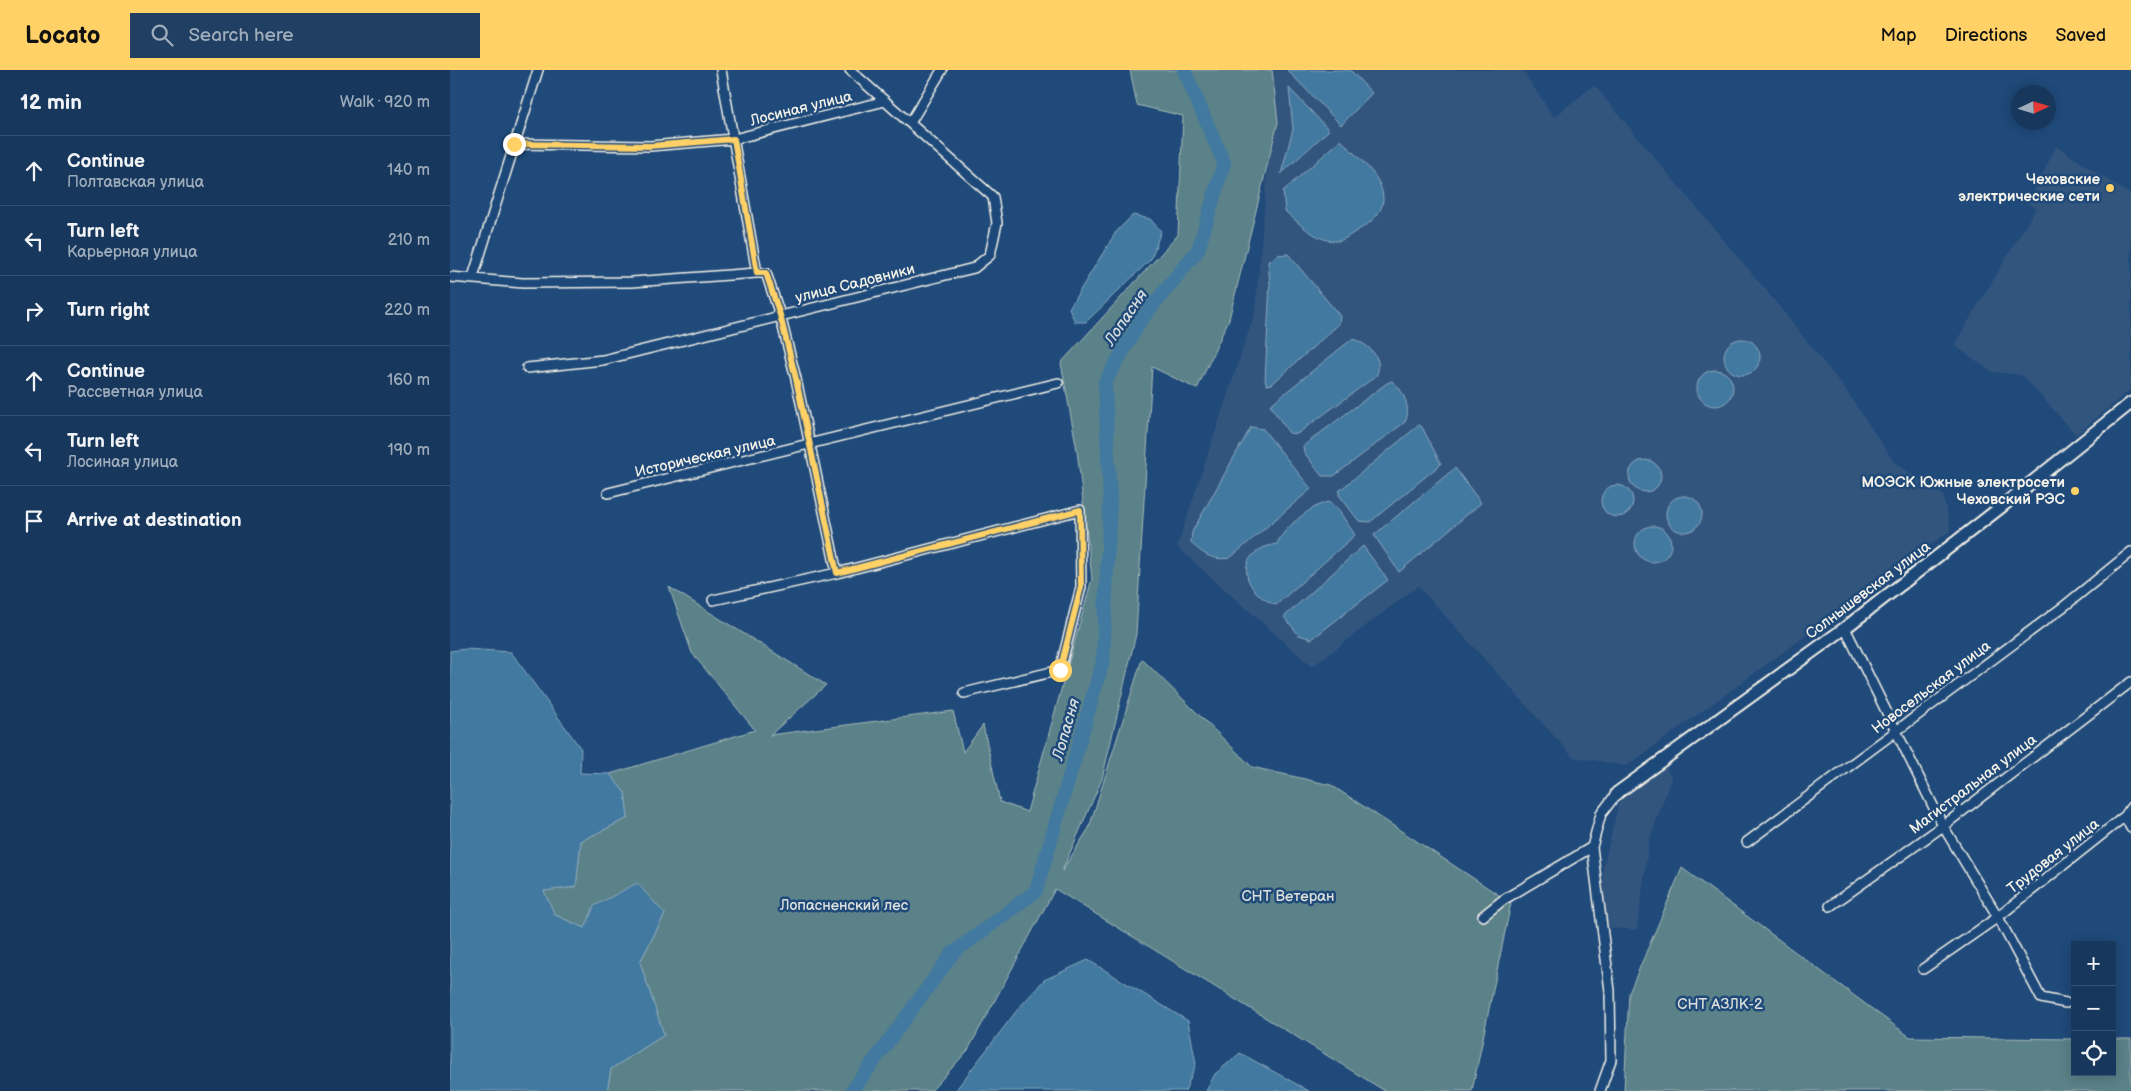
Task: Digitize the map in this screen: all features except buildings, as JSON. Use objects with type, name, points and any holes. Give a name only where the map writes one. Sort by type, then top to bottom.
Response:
[{"type":"street","points":[[472,277],[538,70]]},
{"type":"street","points":[[721,70],[757,273]]},
{"type":"street","name":"улица Садовники","points":[[527,368],[603,360],[974,268],[990,255],[997,223],[993,197],[850,70]]},
{"type":"street","points":[[910,123],[942,70]]},
{"type":"street","name":"Лосиная улица","points":[[514,144],[650,146],[734,139],[885,101]]},
{"type":"street","points":[[450,277],[472,277],[523,283],[632,282],[766,273],[780,315],[837,573]]},
{"type":"street","name":"Историческая улица","points":[[608,493],[1058,383]]},
{"type":"street","name":"Солнышевская улица","points":[[1616,793],[1845,628],[2131,403]]},
{"type":"street","points":[[713,600],[837,573],[1080,510],[1081,587],[1060,670],[964,693]]},
{"type":"street","name":"Новосельская улица","points":[[1747,842],[2067,604],[2131,552]]},
{"type":"street","points":[[1845,628],[1897,729],[1943,826],[1998,917],[2041,998],[2066,1003]]},
{"type":"street","name":"Магистральная улица","points":[[1830,906],[1943,826],[2131,682]]},
{"type":"street","points":[[1600,1091],[1611,1060],[1610,991],[1592,847],[1601,814],[1616,793]]},
{"type":"street","name":"Трудовая улица","points":[[1923,969],[1998,917],[2125,816],[2131,807]]},
{"type":"street","points":[[2125,816],[2131,828]]},
{"type":"street","points":[[1483,916],[1503,900],[1592,847]]},
{"type":"shaded area","points":[[1270,70],[1522,70],[1554,117],[1594,85],[1775,301],[1845,389],[1895,463],[1943,495],[1951,530],[1627,766],[1573,757],[1418,586],[1312,667],[1177,547],[1255,312],[1272,121]]},
{"type":"shaded area","points":[[1287,70],[1350,70],[1372,93],[1341,125]]},
{"type":"shaded area","points":[[1289,88],[1329,130],[1281,174],[1293,129]]},
{"type":"shaded area","points":[[1341,140],[1367,166],[1376,178],[1383,200],[1379,213],[1362,228],[1342,240],[1331,241],[1316,236],[1285,211],[1283,191]]},
{"type":"shaded area","points":[[2056,146],[2131,195],[2131,389],[2076,435],[2022,375],[1992,372],[1954,345],[2036,208],[2028,204]]},
{"type":"shaded area","points":[[1133,215],[1150,219],[1161,231],[1151,259],[1086,322],[1075,322],[1069,308],[1116,232]]},
{"type":"shaded area","points":[[1288,254],[1340,316],[1339,324],[1272,384],[1267,385],[1265,380],[1270,283],[1268,262],[1277,255]]},
{"type":"shaded area","points":[[1352,339],[1364,344],[1377,358],[1378,370],[1376,376],[1297,434],[1289,433],[1270,405]]},
{"type":"shaded area","points":[[1742,339],[1749,340],[1755,344],[1759,350],[1759,364],[1755,370],[1749,374],[1742,375],[1735,374],[1729,370],[1725,364],[1724,357],[1725,350],[1729,344],[1735,340]]},
{"type":"shaded area","points":[[1715,370],[1722,371],[1728,375],[1732,381],[1732,395],[1728,401],[1722,405],[1715,406],[1708,405],[1702,401],[1698,395],[1697,388],[1698,381],[1702,375],[1708,371]]},
{"type":"shaded area","points":[[1392,381],[1400,389],[1407,405],[1405,422],[1334,476],[1322,476],[1304,452],[1303,446]]},
{"type":"shaded area","points":[[1419,425],[1422,427],[1441,464],[1370,522],[1359,521],[1339,495],[1339,491]]},
{"type":"shaded area","points":[[1251,427],[1263,429],[1311,489],[1230,558],[1213,557],[1191,543],[1192,532]]},
{"type":"shaded area","points":[[1645,460],[1651,461],[1656,465],[1660,470],[1660,482],[1656,487],[1651,491],[1645,492],[1639,491],[1634,487],[1630,482],[1629,476],[1630,470],[1634,465],[1639,461]]},
{"type":"shaded area","points":[[1455,468],[1481,503],[1399,572],[1374,535]]},
{"type":"shaded area","points":[[1617,485],[1623,486],[1628,490],[1632,495],[1632,507],[1628,512],[1623,516],[1617,517],[1611,516],[1606,512],[1602,507],[1601,501],[1602,495],[1606,490],[1611,486]]},
{"type":"shaded area","points":[[1684,496],[1691,497],[1697,501],[1701,507],[1701,521],[1697,527],[1691,531],[1684,532],[1677,531],[1671,527],[1667,521],[1666,514],[1667,507],[1671,501],[1677,497]]},
{"type":"shaded area","points":[[1328,502],[1337,508],[1355,535],[1276,605],[1264,599],[1255,591],[1246,572],[1248,563],[1253,555],[1263,548],[1277,544],[1286,531],[1299,518],[1321,504]]},
{"type":"shaded area","points":[[1653,526],[1660,527],[1666,531],[1670,537],[1670,551],[1666,557],[1660,561],[1653,562],[1646,561],[1640,557],[1636,551],[1635,544],[1636,537],[1640,531],[1646,527]]},
{"type":"shaded area","points":[[1363,546],[1388,580],[1312,639],[1299,635],[1284,617]]},
{"type":"shaded area","points":[[466,649],[511,652],[581,749],[580,773],[610,774],[625,793],[628,818],[581,841],[576,887],[544,891],[555,915],[585,928],[594,906],[637,883],[665,914],[640,962],[664,1035],[611,1069],[607,1091],[450,1091],[450,651]]},
{"type":"shaded area","points":[[1667,760],[1668,772],[1672,776],[1649,842],[1637,930],[1605,927],[1603,869],[1621,793]]},
{"type":"shaded area","points":[[1088,960],[1188,1021],[1196,1064],[1185,1091],[955,1091],[1018,1009],[1044,980]]},
{"type":"shaded area","points":[[1240,1053],[1309,1091],[1206,1091],[1215,1074]]},
{"type":"green space","name":"Лопасненский лес","points":[[1130,70],[1272,70],[1278,122],[1229,319],[1197,389],[1152,367],[1136,634],[1102,779],[1062,871],[1089,828],[1142,659],[1252,767],[1331,785],[1511,903],[1472,1091],[1385,1091],[1055,889],[968,1050],[931,1091],[607,1091],[611,1069],[664,1035],[640,962],[665,914],[585,928],[555,915],[543,891],[576,887],[581,841],[628,818],[625,793],[610,774],[755,730],[692,653],[669,587],[826,685],[770,735],[953,711],[963,752],[983,725],[1000,802],[1027,812],[1092,579],[1077,450],[1061,363],[1178,235],[1183,116],[1137,105]]},
{"type":"green space","name":"СНТ АЗЛК-2","points":[[1682,868],[1910,1037],[2071,1039],[2071,1076],[2116,1076],[2116,1039],[2131,1039],[2131,1091],[1624,1091],[1629,993]]},
{"type":"waterway","name":"Лопасня","points":[[852,1091],[953,953],[1036,891],[1103,661],[1110,502],[1105,382],[1141,320],[1198,250],[1224,163],[1184,70]]},
{"type":"place","name":"Чеховские электрические сети","points":[[2110,188]]},
{"type":"place","name":"МОЭСК Южные электросети Чеховский РЭС","points":[[2075,491]]},
{"type":"route","points":[[514,144],[650,146],[734,139],[757,273],[766,273],[780,315],[796,379],[808,445],[837,573],[1080,510],[1081,587],[1060,670]]},
{"type":"park label","name":"СНТ Ветеран","points":[[1288,896]]}]
